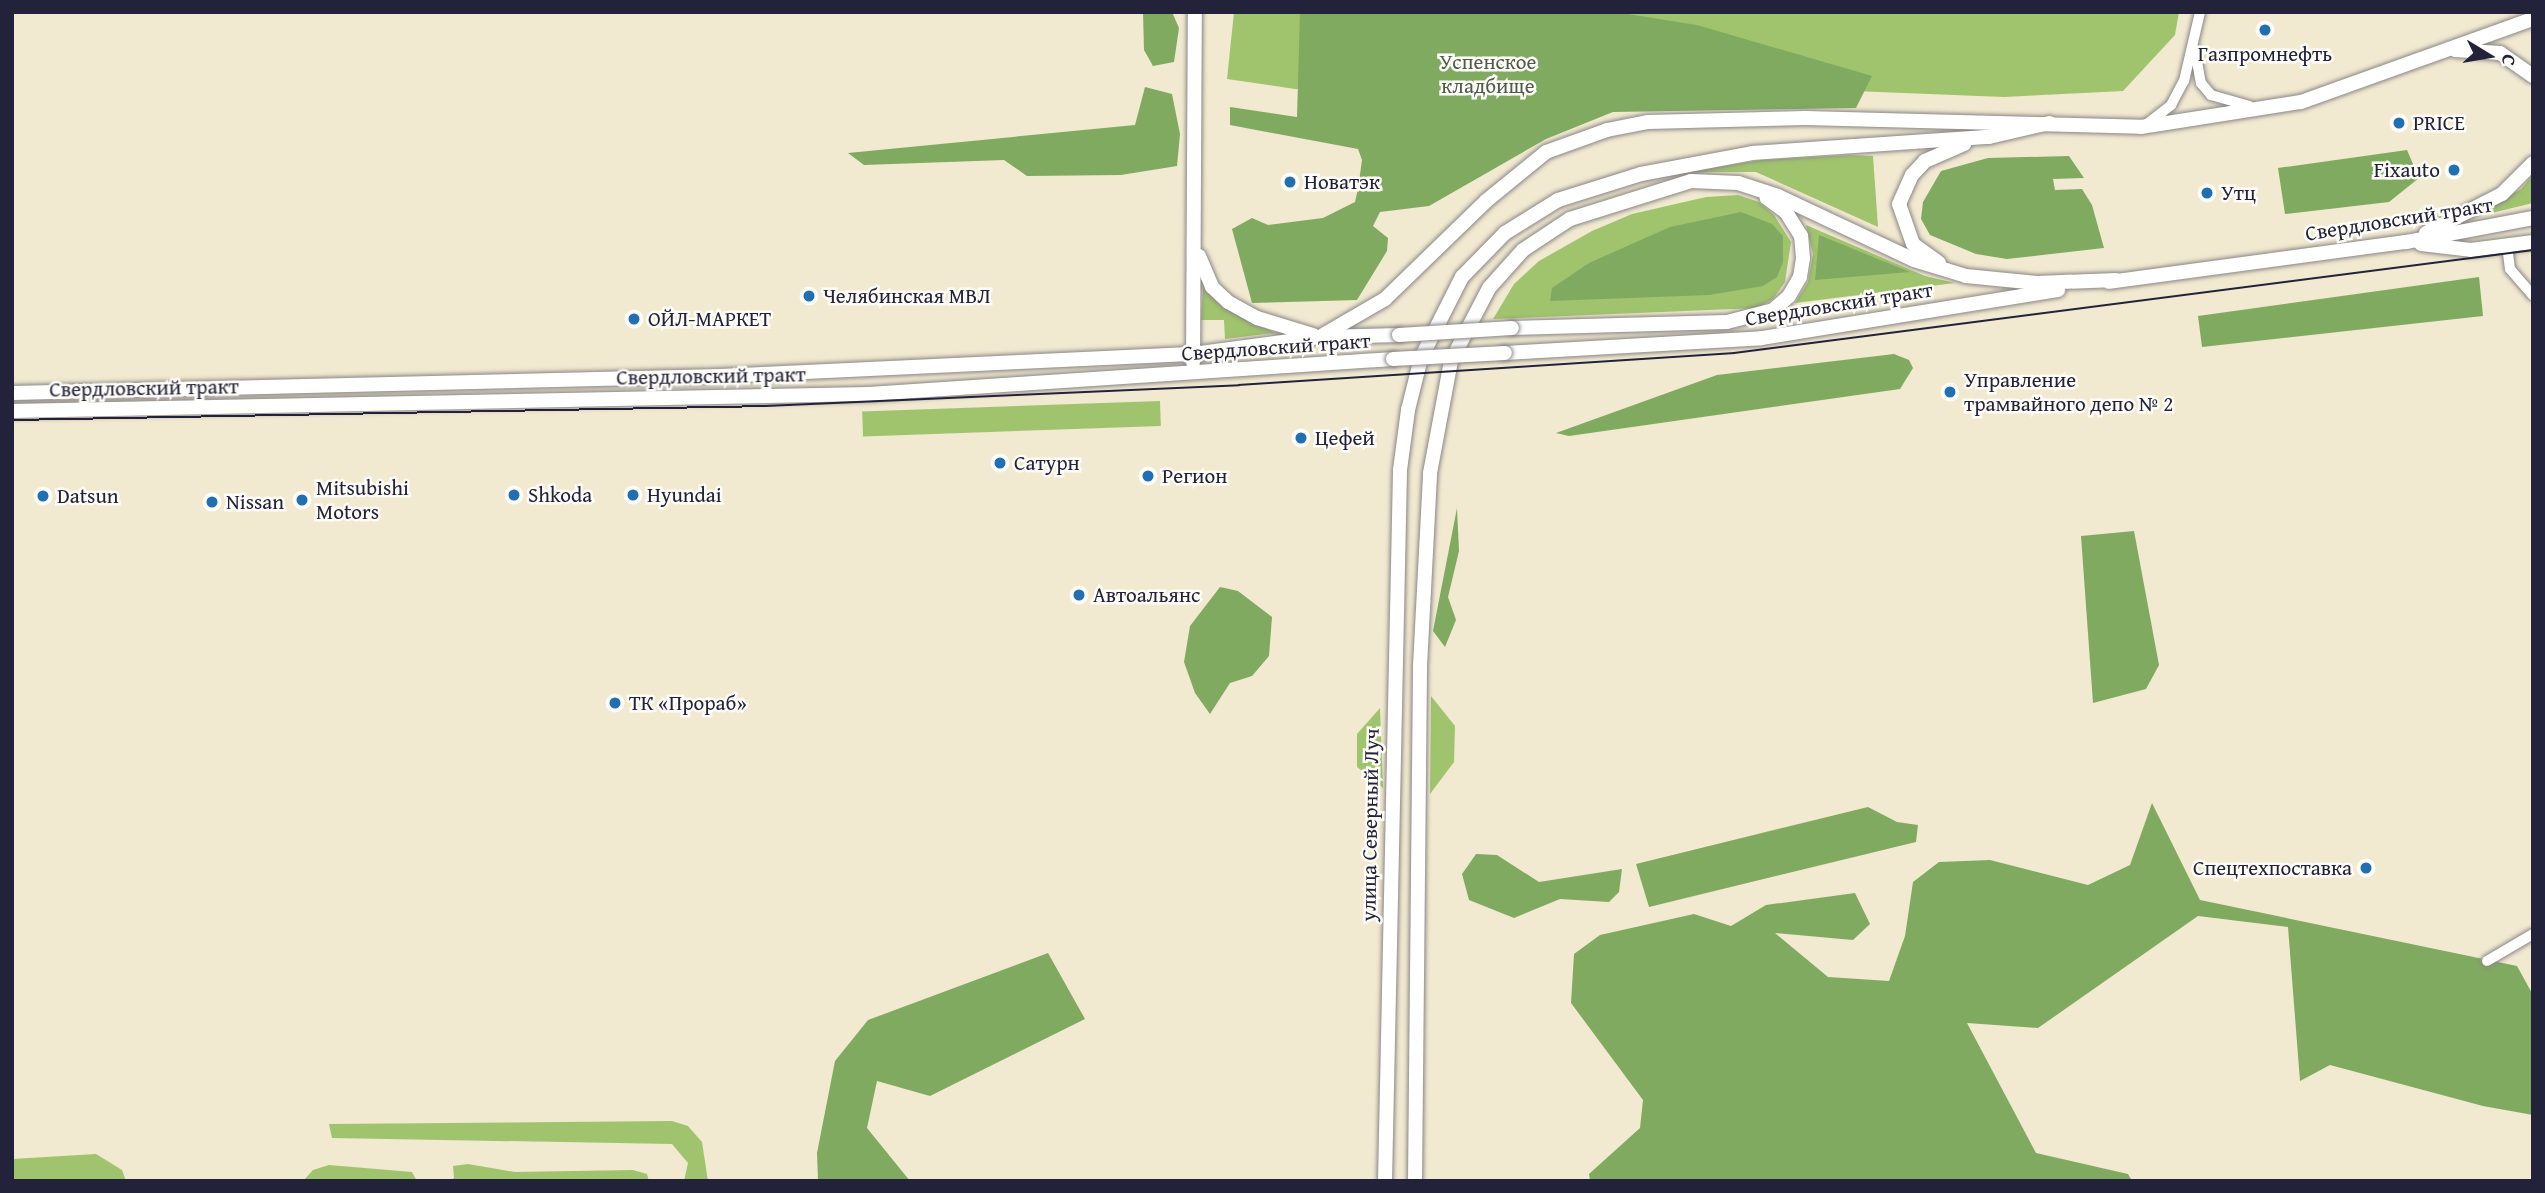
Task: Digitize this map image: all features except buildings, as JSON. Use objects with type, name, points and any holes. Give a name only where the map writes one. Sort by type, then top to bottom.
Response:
[{"type":"main road","points":[[1193,374],[1196,241],[1195,12]]},
{"type":"main road","name":"Свердловский тракт","points":[[1318,337],[1385,299],[1486,201],[1546,152],[1596,133],[1648,122],[1804,117],[2141,127],[2275,108],[2533,19]]},
{"type":"main road","points":[[2437,51],[2478,49],[2500,54],[2533,76]]},
{"type":"main road","points":[[1989,137],[2049,123]]},
{"type":"main road","name":"Свердловский тракт","points":[[1966,276],[1913,244],[1899,204],[1912,174],[1925,161],[1952,147],[1989,137]]},
{"type":"main road","name":"улица Северный Луч","points":[[1385,1181],[1400,470],[1408,410],[1421,358],[1462,277],[1505,233],[1558,200],[1641,174],[1712,159],[1989,137]]},
{"type":"main road","points":[[2406,242],[2502,194],[2533,163]]},
{"type":"main road","points":[[1415,1181],[1420,666],[1430,473],[1451,360],[1489,288],[1523,250],[1570,219],[1626,198],[1691,181],[1738,183],[1778,196],[1914,260],[1966,276],[2037,283],[2116,281]]},
{"type":"main road","name":"Свердловский тракт","points":[[12,393],[722,376],[1193,354],[1318,337],[1727,322],[1773,310],[1789,296],[1800,277],[1801,236],[1786,212],[1738,183]]},
{"type":"main road","name":"Свердловский тракт","points":[[12,411],[869,394],[1393,359],[1762,338],[2116,281],[2406,242],[2533,218]]},
{"type":"main road","points":[[1196,241],[1201,268],[1212,287],[1228,302],[1257,318],[1318,337]]},
{"type":"main road","points":[[2406,242],[2471,250],[2533,242]]},
{"type":"street","points":[[2141,127],[2171,105],[2194,44],[2200,12]]},
{"type":"street","points":[[2194,44],[2201,83],[2211,95],[2236,106],[2275,108]]},
{"type":"street","points":[[2507,245],[2510,269],[2533,295]]},
{"type":"street","points":[[2487,961],[2533,934]]},
{"type":"green space","points":[[1143,12],[1172,12],[1179,28],[1174,62],[1153,66],[1144,50]]},
{"type":"green space","name":"Успенское кладбище","points":[[1234,12],[2179,12],[2175,35],[2123,91],[2004,97],[1756,87],[1366,93],[1295,89],[1227,79]]},
{"type":"green space","points":[[1300,12],[1615,12],[1697,25],[1872,76],[1856,108],[1613,112],[1546,139],[1429,206],[1380,212],[1373,226],[1388,238],[1387,251],[1357,300],[1252,303],[1232,229],[1252,218],[1268,225],[1323,218],[1355,202],[1358,189],[1362,160],[1358,149],[1230,125],[1230,107],[1297,117]]},
{"type":"green space","points":[[1145,87],[1172,94],[1180,134],[1177,166],[1121,175],[1027,176],[1004,160],[864,165],[848,153],[1135,125]]},
{"type":"green space","points":[[2407,150],[2419,178],[2389,202],[2285,214],[2278,168]]},
{"type":"green space","points":[[1873,156],[1878,227],[1756,172],[1685,172],[1762,160]]},
{"type":"green space","points":[[2069,156],[2084,178],[2053,179],[2055,190],[2082,189],[2092,205],[2104,248],[2007,259],[1976,254],[1930,235],[1921,219],[1923,202],[1941,171],[1988,158]]},
{"type":"green space","points":[[2533,175],[2533,203],[2471,218],[2521,189]]},
{"type":"green space","points":[[1738,195],[1759,202],[1774,215],[1791,242],[1785,282],[1773,299],[1757,308],[1493,319],[1514,284],[1539,261],[1592,231],[1632,214],[1706,197]]},
{"type":"green space","points":[[1741,212],[1772,224],[1783,236],[1783,262],[1777,277],[1763,286],[1709,295],[1550,301],[1552,288],[1589,263],[1670,227]]},
{"type":"green space","points":[[1806,225],[1925,276],[1955,283],[1795,303],[1808,282],[1813,254]]},
{"type":"green space","points":[[1819,235],[1910,272],[1815,280]]},
{"type":"green space","points":[[2479,277],[2483,316],[2202,347],[2198,316]]},
{"type":"green space","points":[[1203,287],[1222,306],[1275,333],[1225,339],[1224,320],[1201,320]]},
{"type":"green space","points":[[1894,354],[1909,360],[1913,368],[1900,389],[1569,436],[1556,433],[1717,375]]},
{"type":"green space","points":[[1160,401],[1161,426],[863,436],[862,411]]},
{"type":"green space","points":[[1457,508],[1459,551],[1448,597],[1456,620],[1445,647],[1433,631]]},
{"type":"green space","points":[[2134,531],[2159,665],[2146,689],[2093,703],[2081,536]]},
{"type":"green space","points":[[1220,587],[1238,591],[1272,617],[1269,656],[1252,676],[1230,683],[1210,714],[1195,693],[1184,662],[1190,626]]},
{"type":"green space","points":[[1431,696],[1455,726],[1454,762],[1430,794]]},
{"type":"green space","points":[[1380,708],[1383,788],[1357,767],[1357,734]]},
{"type":"green space","points":[[2152,803],[2200,900],[2517,966],[2533,995],[2533,1115],[2483,1106],[2330,1065],[2300,1081],[2288,927],[2198,916],[2038,1028],[1967,1023],[2036,1153],[2128,1174],[2132,1181],[1590,1181],[1589,1174],[1640,1128],[1643,1100],[1571,1003],[1574,954],[1600,935],[1694,914],[1731,926],[1766,905],[1855,893],[1870,924],[1853,940],[1775,933],[1828,977],[1889,981],[1905,936],[1913,882],[1939,862],[1990,860],[2088,885],[2130,865]]},
{"type":"green space","points":[[1868,807],[1897,822],[1918,825],[1916,842],[1649,907],[1636,864]]},
{"type":"green space","points":[[1476,854],[1497,855],[1539,882],[1622,869],[1619,892],[1609,902],[1560,899],[1514,918],[1469,900],[1462,874]]},
{"type":"green space","points":[[1048,953],[1085,1019],[930,1096],[877,1081],[867,1128],[910,1181],[818,1181],[817,1153],[835,1061],[868,1020]]},
{"type":"green space","points":[[672,1121],[688,1126],[702,1142],[708,1181],[684,1181],[688,1163],[672,1144],[332,1138],[329,1124]]},
{"type":"green space","points":[[96,1154],[122,1170],[126,1181],[12,1181],[12,1159]]},
{"type":"green space","points":[[468,1164],[515,1172],[633,1170],[647,1174],[649,1181],[449,1181],[454,1178],[453,1166]]},
{"type":"green space","points":[[329,1165],[412,1172],[417,1181],[303,1181],[313,1170]]},
{"type":"tram line","points":[[12,420],[766,406],[1239,385],[1734,353],[2533,250]]},
{"type":"place","name":"Газпромнефть","points":[[2265,30]]},
{"type":"place","name":"PRICE","points":[[2399,123]]},
{"type":"place","name":"Fixauto","points":[[2454,170]]},
{"type":"place","name":"Новатэк","points":[[1290,182]]},
{"type":"place","name":"Утц","points":[[2207,193]]},
{"type":"place","name":"Челябинская МВЛ","points":[[809,296]]},
{"type":"place","name":"ОЙЛ-МАРКЕТ","points":[[634,319]]},
{"type":"place","name":"Управление трамвайного депо № 2","points":[[1950,392]]},
{"type":"place","name":"Цефей","points":[[1301,438]]},
{"type":"place","name":"Сатурн","points":[[1000,463]]},
{"type":"place","name":"Регион","points":[[1148,476]]},
{"type":"place","name":"Shkoda","points":[[514,495]]},
{"type":"place","name":"Hyundai","points":[[633,495]]},
{"type":"place","name":"Datsun","points":[[43,496]]},
{"type":"place","name":"Mitsubishi Motors","points":[[302,500]]},
{"type":"place","name":"Nissan","points":[[212,502]]},
{"type":"place","name":"Автоальянс","points":[[1079,595]]},
{"type":"place","name":"ТК «Прораб»","points":[[615,703]]},
{"type":"place","name":"Спецтехпоставка","points":[[2366,868]]}]
